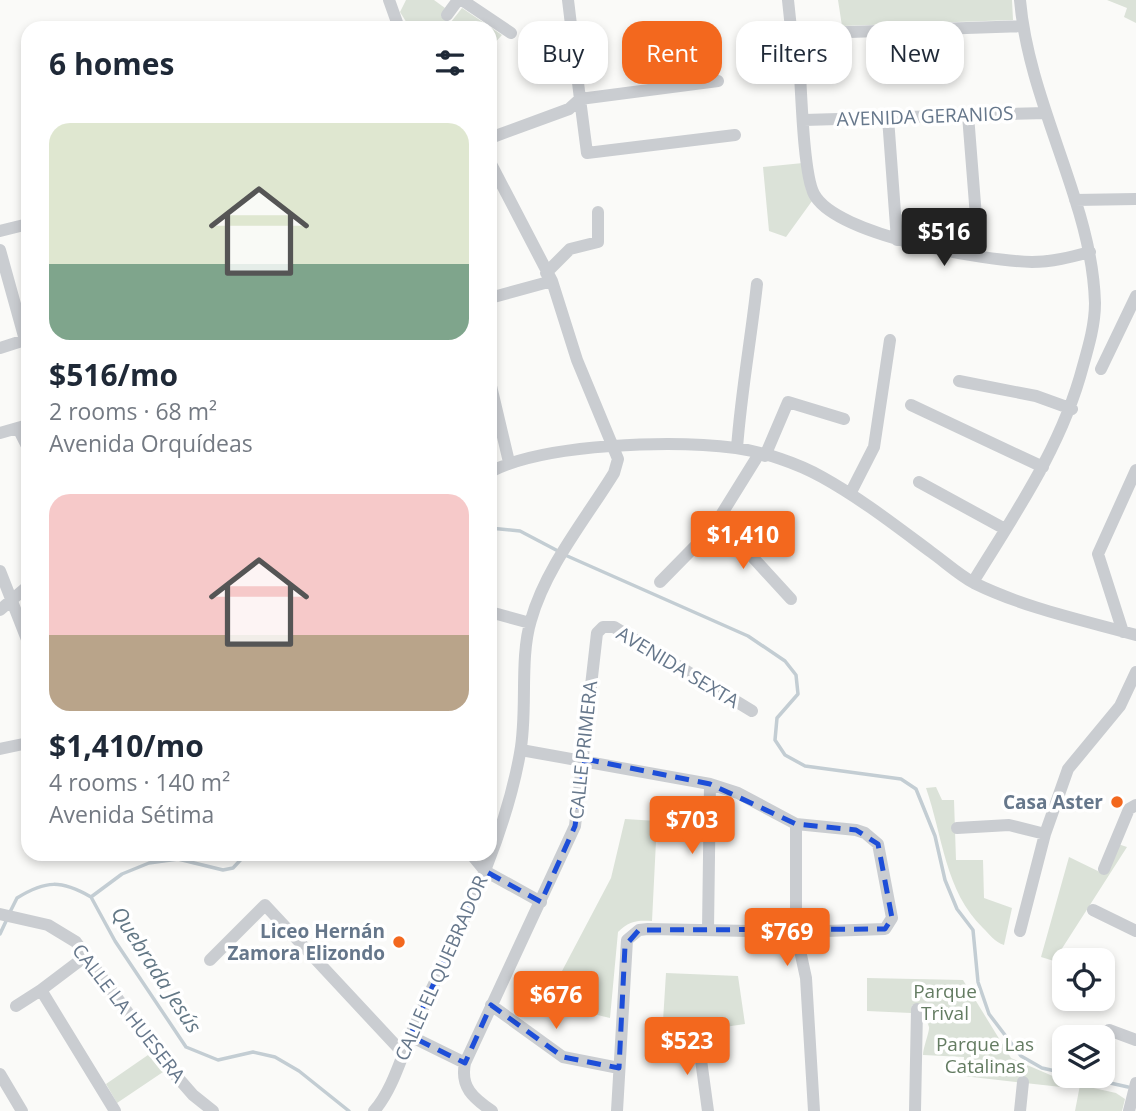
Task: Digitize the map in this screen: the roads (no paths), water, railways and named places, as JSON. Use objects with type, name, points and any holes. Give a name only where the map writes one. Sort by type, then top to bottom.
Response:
[{"type":"street","points":[[390,0],[397,21]]},
{"type":"street","points":[[447,15],[460,0],[492,21]]},
{"type":"street","points":[[568,0],[587,153],[735,135]]},
{"type":"street","points":[[788,0],[790,21]]},
{"type":"street","points":[[973,582],[1043,467],[1072,409],[1093,328],[1095,303],[1090,252],[1076,200],[1046,113],[1023,26],[1020,0]]},
{"type":"street","points":[[497,24],[511,33]]},
{"type":"street","points":[[852,32],[1023,26]]},
{"type":"street","points":[[497,135],[569,109],[580,99],[695,84]]},
{"type":"street","points":[[801,84],[810,185],[824,207],[897,240],[979,255],[1032,262],[1063,259],[1090,252]]},
{"type":"street","name":"AVENIDA GERANIOS","points":[[804,120],[1046,113]]},
{"type":"street","points":[[968,115],[979,255]]},
{"type":"street","points":[[888,118],[897,240]]},
{"type":"street","points":[[497,177],[549,277],[592,399],[615,447]]},
{"type":"street","points":[[1076,200],[1136,199]]},
{"type":"street","points":[[497,296],[549,277],[577,245],[598,242],[598,212]]},
{"type":"street","points":[[0,231],[21,226]]},
{"type":"street","points":[[0,250],[21,320]]},
{"type":"street","points":[[737,448],[740,391],[751,336],[757,284]]},
{"type":"street","points":[[1101,369],[1136,296]]},
{"type":"street","points":[[850,494],[874,447],[890,340]]},
{"type":"street","points":[[0,348],[21,342]]},
{"type":"street","points":[[959,381],[1036,396],[1072,409]]},
{"type":"street","points":[[660,582],[716,524],[762,455],[788,402],[844,419]]},
{"type":"street","points":[[911,405],[1043,467]]},
{"type":"street","points":[[497,412],[509,462]]},
{"type":"street","points":[[0,433],[21,427]]},
{"type":"street","points":[[497,468],[509,462],[615,447],[737,448],[819,475],[973,582],[1020,601],[1129,634]]},
{"type":"street","name":"CALLE EL QUEBRADOR","points":[[497,838],[510,802],[521,750],[530,624],[541,590],[614,473],[618,459],[615,447]]},
{"type":"street","points":[[1129,634],[1098,554],[1136,470]]},
{"type":"street","points":[[919,482],[1005,529]]},
{"type":"street","points":[[716,524],[747,551],[791,599]]},
{"type":"street","points":[[0,571],[21,622]]},
{"type":"street","points":[[0,610],[21,590]]},
{"type":"street","points":[[497,614],[530,624]]},
{"type":"street","name":"AVENIDA SEXTA","points":[[603,626],[626,634],[752,711]]},
{"type":"street","name":"CALLE PRIMERA","points":[[465,1063],[575,826],[585,759],[594,642],[603,626]]},
{"type":"street","points":[[1020,931],[1045,834],[1068,769],[1119,706],[1136,672]]},
{"type":"street","points":[[0,749],[21,744]]},
{"type":"street","points":[[521,750],[585,759],[710,784],[738,793],[796,824],[856,830],[873,838],[878,844],[891,907],[890,925],[878,932],[648,929],[632,934],[625,946],[617,1111]]},
{"type":"street","points":[[708,929],[710,784]]},
{"type":"street","points":[[1104,869],[1129,809],[1136,805]]},
{"type":"street","points":[[796,824],[796,932],[806,978],[814,1111]]},
{"type":"street","points":[[957,828],[1009,825],[1045,834]]},
{"type":"street","points":[[477,861],[485,871],[541,902]]},
{"type":"street","name":"CALLE EL QUEBRADOR","points":[[374,1111],[385,1098],[402,1052],[489,861]]},
{"type":"street","points":[[210,960],[265,905],[402,1052]]},
{"type":"street","points":[[1093,910],[1136,931]]},
{"type":"street","name":"CALLE LA HUESERA","points":[[0,914],[64,932],[86,956],[165,1063],[193,1095],[213,1111]]},
{"type":"street","points":[[16,1006],[86,956]]},
{"type":"street","points":[[41,990],[115,1111]]},
{"type":"street","points":[[491,1005],[563,1057],[619,1068]]},
{"type":"street","points":[[915,1111],[917,1009]]},
{"type":"street","points":[[1115,1032],[1136,1041]]},
{"type":"street","points":[[410,1036],[465,1063],[465,1085],[475,1099],[492,1111]]},
{"type":"street","points":[[698,1038],[708,1111]]},
{"type":"street","points":[[0,1074],[22,1111]]},
{"type":"street","points":[[1020,1111],[1023,1082]]},
{"type":"street","points":[[1129,1111],[1136,1083]]},
{"type":"waterway","points":[[497,529],[520,531],[558,551]]},
{"type":"waterway","points":[[565,555],[748,636],[785,661],[796,675],[798,694],[777,718],[775,740],[785,755],[805,766],[901,779],[916,789],[935,836],[945,880],[957,909],[973,930],[978,982],[989,1014],[1021,1056],[1042,1068],[1052,1070]]},
{"type":"waterway","points":[[91,897],[122,874],[149,863],[164,861]]},
{"type":"waterway","points":[[186,861],[223,870],[233,868],[240,861]]},
{"type":"waterway","points":[[10,912],[17,898],[45,885],[71,887],[91,897]]},
{"type":"waterway","name":"Quebrada Jesús","points":[[91,897],[115,941],[186,1047],[218,1060],[253,1052],[275,1057],[299,1071],[349,1111]]},
{"type":"waterway","points":[[0,934],[7,919]]},
{"type":"waterway","points":[[1115,1084],[1128,1087]]},
{"type":"place","name":"Casa Aster","points":[[1117,802]]},
{"type":"place","name":"Liceo Hernán Zamora Elizondo","points":[[399,942]]},
{"type":"park label","name":"Parque Trival","points":[[945,1002]]},
{"type":"park label","name":"Parque Las Catalinas","points":[[985,1055]]}]
